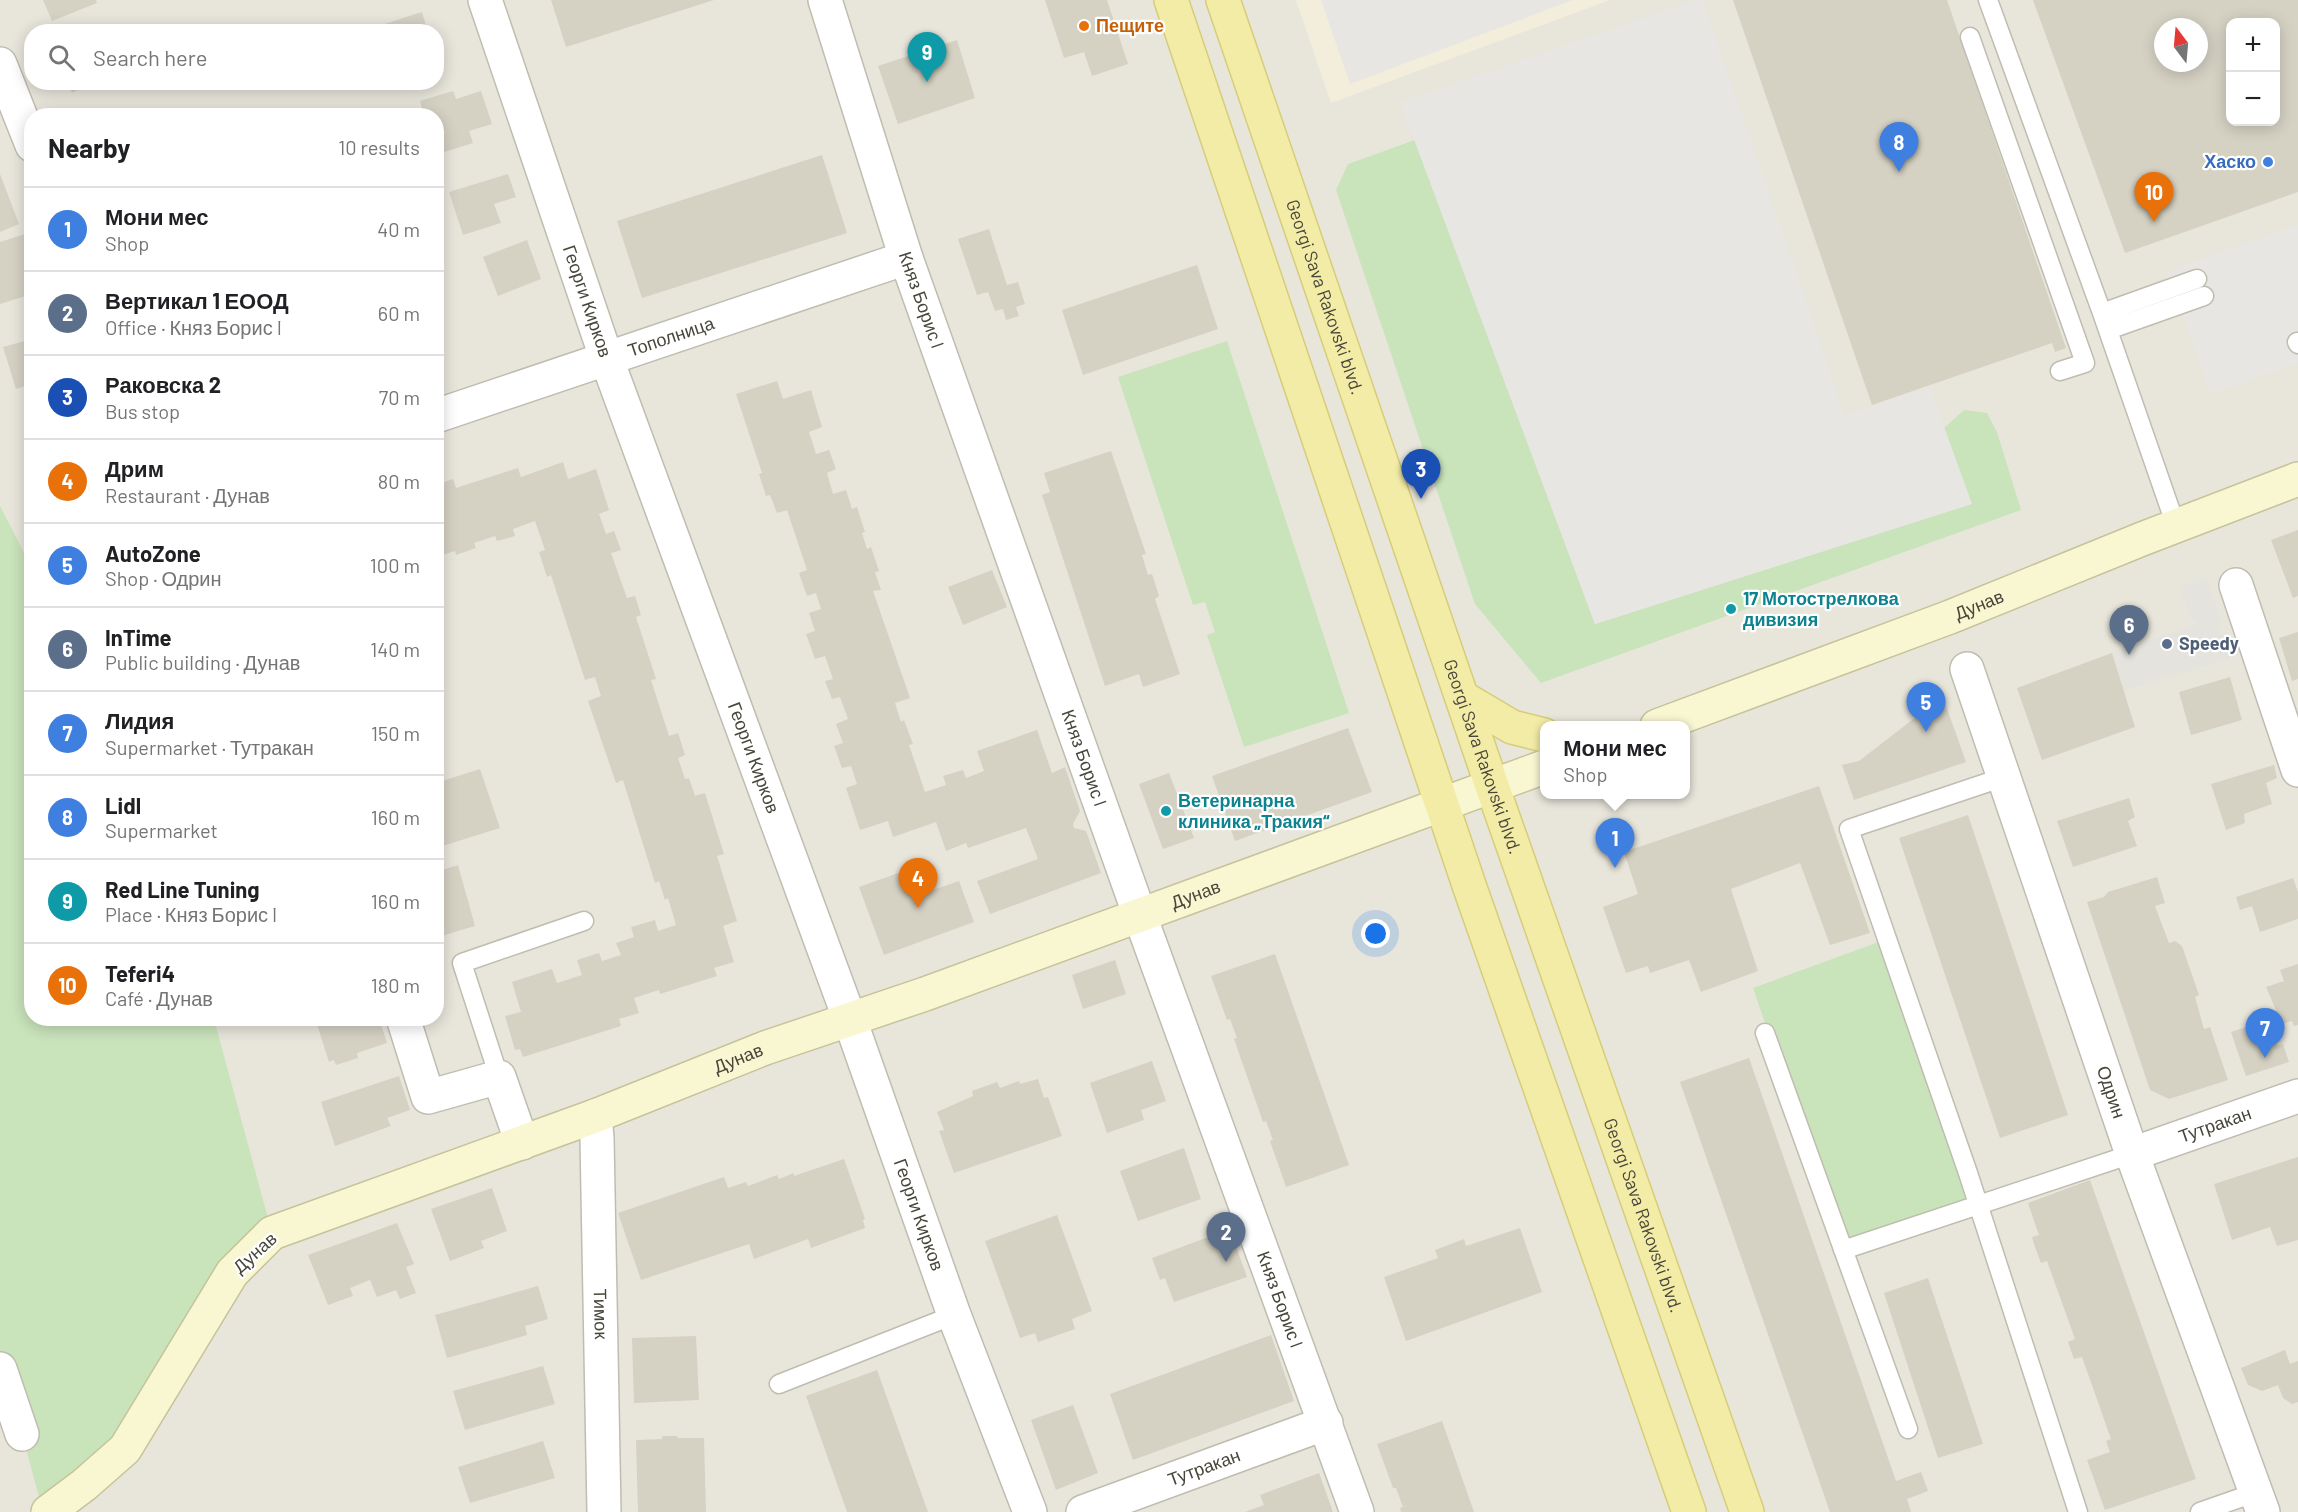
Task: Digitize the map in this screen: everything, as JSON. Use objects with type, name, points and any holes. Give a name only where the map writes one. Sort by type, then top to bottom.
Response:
[{"type":"main road","points":[[1171,0],[1442,804],[1689,1512]]},
{"type":"main road","name":"Georgi Sava Rakovski blvd.","points":[[1223,0],[1492,786],[1747,1512]]},
{"type":"main road","name":"Дунав","points":[[1670,721],[1950,617],[2298,479]]},
{"type":"main road","points":[[1463,698],[1512,727],[1540,734]]},
{"type":"main road","name":"Дунав","points":[[48,1512],[125,1449],[232,1273],[272,1233],[595,1116],[765,1048],[850,1020],[1140,916],[1540,769]]},
{"type":"street","name":"Георги Кирков","points":[[484,0],[607,360],[850,1020],[954,1314],[1030,1512]]},
{"type":"street","name":"Княз Борис I","points":[[825,0],[906,258],[1140,916],[1357,1512]]},
{"type":"street","points":[[0,64],[24,125]]},
{"type":"street","name":"Тополница","points":[[444,413],[906,258]]},
{"type":"street","points":[[2236,585],[2298,770]]},
{"type":"street","name":"Одрин","points":[[1967,669],[2133,1154],[2260,1502]]},
{"type":"street","points":[[405,1026],[428,1097],[499,1077],[522,1143]]},
{"type":"street","name":"Тутракан","points":[[2133,1154],[2298,1096]]},
{"type":"street","name":"Тимок","points":[[595,1116],[604,1512]]},
{"type":"street","points":[[0,1369],[22,1434]]},
{"type":"street","name":"Тутракан","points":[[1083,1512],[1326,1423]]},
{"type":"lane","points":[[1988,0],[2105,321],[2176,526]]},
{"type":"lane","points":[[1970,37],[2085,363],[2060,371]]},
{"type":"lane","points":[[2105,321],[2200,287]]},
{"type":"lane","points":[[2004,777],[1849,829],[1968,1173],[2078,1512]]},
{"type":"lane","points":[[499,1077],[462,963],[584,921]]},
{"type":"lane","points":[[1765,1033],[1908,1429]]},
{"type":"lane","points":[[1843,1250],[2133,1154]]},
{"type":"lane","points":[[779,1384],[954,1314]]},
{"type":"lane","points":[[2200,1512],[2260,1502]]},
{"type":"shaded area","points":[[0,0],[2298,0],[2298,1512],[0,1512]]},
{"type":"shaded area","points":[[1296,0],[1610,0],[1331,103]]},
{"type":"shaded area","points":[[1321,0],[1573,0],[1350,84]]},
{"type":"shaded area","points":[[1697,0],[1703,0],[1844,415],[1930,388],[1972,504],[1595,624],[1400,102]]},
{"type":"shaded area","points":[[2298,225],[2298,363],[2211,394],[2167,272]]},
{"type":"shaded area","points":[[2206,578],[2222,621],[2217,623],[2225,644],[2229,643],[2234,657],[2124,691],[2112,653],[2196,624],[2195,618],[2191,619],[2180,587]]},
{"type":"green space","points":[[1415,140],[1595,624],[1971,504],[1944,428],[1964,410],[1987,413],[1997,432],[2021,510],[1541,683],[1475,604],[1336,190],[1348,164]]},
{"type":"green space","points":[[1227,341],[1349,713],[1244,747],[1207,635],[1215,632],[1205,602],[1193,605],[1118,377]]},
{"type":"green space","points":[[0,506],[24,552],[24,1026],[216,1026],[272,1233],[152,1408],[43,1512],[22,1434],[0,1369]]},
{"type":"green space","points":[[1887,939],[1977,1206],[1843,1250],[1753,988]]},
{"type":"building","points":[[43,0],[96,0],[97,3],[52,21]]},
{"type":"building","points":[[551,0],[714,0],[566,47]]},
{"type":"building","name":"Пещите","points":[[1045,0],[1107,0],[1128,64],[1092,76],[1084,52],[1064,58]]},
{"type":"building","points":[[1733,0],[1947,0],[2066,348],[2055,352],[2052,343],[1872,405]]},
{"type":"building","points":[[2033,0],[2298,0],[2298,192],[2125,253]]},
{"type":"building","points":[[422,12],[426,24],[384,24]]},
{"type":"building","points":[[957,40],[975,98],[898,124],[878,66]]},
{"type":"building","points":[[453,91],[456,99],[481,91],[492,124],[469,131],[473,143],[444,152],[444,108],[422,108],[420,101]]},
{"type":"building","points":[[822,155],[847,233],[642,298],[617,221]]},
{"type":"building","points":[[0,174],[19,224],[0,232]]},
{"type":"building","points":[[508,174],[516,197],[494,204],[501,223],[463,235],[449,192]]},
{"type":"building","points":[[989,229],[1007,285],[1018,282],[1025,304],[1016,307],[1019,316],[1006,320],[1003,309],[995,311],[988,292],[977,295],[958,239]]},
{"type":"building","points":[[24,234],[24,296],[0,304],[0,242]]},
{"type":"building","points":[[527,240],[541,279],[498,296],[483,257]]},
{"type":"building","points":[[1197,265],[1218,329],[1083,375],[1062,310]]},
{"type":"building","points":[[24,341],[24,386],[16,389],[3,347]]},
{"type":"building","points":[[777,381],[783,399],[811,390],[822,427],[809,432],[816,454],[829,450],[836,469],[827,473],[833,494],[846,490],[852,509],[857,507],[865,532],[862,533],[867,549],[871,547],[879,571],[875,572],[881,590],[873,591],[910,698],[895,703],[901,722],[904,720],[913,744],[909,745],[925,792],[946,785],[943,776],[963,770],[966,778],[984,771],[977,751],[1037,730],[1052,773],[1065,767],[1080,811],[1073,824],[1074,828],[1086,831],[1101,873],[990,914],[977,881],[1038,859],[1026,828],[968,848],[966,843],[946,851],[936,822],[893,837],[888,821],[860,830],[846,788],[857,784],[851,766],[842,768],[834,746],[843,743],[836,724],[848,719],[840,697],[832,699],[825,681],[833,679],[825,656],[815,659],[806,634],[815,631],[809,613],[821,609],[816,593],[807,596],[799,573],[807,570],[787,510],[777,513],[770,495],[766,496],[759,474],[762,473],[736,394]]},
{"type":"building","points":[[1111,451],[1146,554],[1142,555],[1148,575],[1152,574],[1159,596],[1155,599],[1180,674],[1143,687],[1139,674],[1105,686],[1042,495],[1050,492],[1044,473]]},
{"type":"building","points":[[563,462],[568,479],[596,469],[609,510],[599,514],[606,534],[614,531],[621,550],[611,553],[627,598],[635,596],[641,615],[636,617],[656,679],[651,680],[669,736],[678,733],[685,755],[678,758],[685,779],[689,778],[695,796],[705,793],[724,854],[717,856],[737,921],[723,926],[734,962],[714,968],[717,976],[660,994],[659,990],[634,998],[639,1013],[619,1019],[621,1026],[523,1057],[520,1049],[515,1050],[505,1016],[521,1012],[512,982],[552,969],[557,983],[582,975],[577,960],[599,953],[602,961],[621,955],[616,943],[634,937],[631,927],[655,920],[658,931],[676,925],[668,898],[665,900],[659,881],[655,883],[623,780],[616,783],[588,701],[601,696],[595,677],[585,680],[551,575],[547,577],[539,552],[545,550],[535,521],[513,529],[515,536],[497,541],[495,536],[474,543],[476,548],[456,555],[455,551],[444,554],[444,482],[453,479],[456,488],[518,468],[521,477]]},
{"type":"building","points":[[2298,530],[2298,596],[2293,598],[2271,540]]},
{"type":"building","points":[[992,570],[1007,607],[963,625],[948,587]]},
{"type":"building","points":[[2298,632],[2298,679],[2292,681],[2279,638]]},
{"type":"building","points":[[2112,653],[2135,727],[2042,760],[2017,688]]},
{"type":"building","points":[[2230,677],[2242,720],[2191,735],[2179,692]]},
{"type":"building","points":[[1944,700],[1966,762],[1854,800],[1842,765],[1859,761],[1934,703]]},
{"type":"building","points":[[1348,728],[1372,792],[1235,841],[1212,776]]},
{"type":"building","points":[[2274,765],[2277,778],[2266,783],[2272,804],[2244,814],[2245,823],[2226,830],[2211,784]]},
{"type":"building","points":[[480,769],[500,828],[444,846],[444,780]]},
{"type":"building","name":"Ветеринарна клиника „Тракия“","points":[[1169,773],[1194,838],[1163,849],[1139,784]]},
{"type":"building","points":[[1819,786],[1870,933],[1830,945],[1800,863],[1731,889],[1758,971],[1701,992],[1689,960],[1650,973],[1648,966],[1626,973],[1603,907],[1638,894],[1624,852]]},
{"type":"building","points":[[2129,798],[2135,817],[2128,821],[2137,846],[2073,867],[2057,821]]},
{"type":"building","points":[[1968,815],[2068,1115],[2000,1138],[1899,838]]},
{"type":"building","points":[[458,865],[475,926],[444,935],[444,869]]},
{"type":"building","points":[[904,871],[909,887],[921,884],[924,893],[959,881],[974,922],[884,955],[859,887]]},
{"type":"building","points":[[2157,877],[2165,903],[2155,906],[2169,943],[2175,941],[2182,946],[2199,995],[2195,997],[2204,1029],[2210,1027],[2228,1080],[2169,1099],[2150,1090],[2087,902],[2104,897],[2108,892]]},
{"type":"building","points":[[2293,878],[2298,892],[2298,919],[2260,932],[2252,906],[2240,910],[2236,897]]},
{"type":"building","points":[[1275,954],[1349,1165],[1286,1187],[1270,1141],[1273,1140],[1266,1121],[1263,1122],[1234,1039],[1237,1038],[1230,1019],[1227,1020],[1211,976]]},
{"type":"building","points":[[1115,960],[1126,994],[1083,1009],[1072,975]]},
{"type":"building","points":[[2298,964],[2298,1025],[2294,1026],[2292,1021],[2282,1024],[2266,987],[2284,981],[2280,970]]},
{"type":"building","points":[[2267,1020],[2277,1046],[2283,1044],[2289,1062],[2246,1076],[2231,1032]]},
{"type":"building","points":[[318,1026],[382,1026],[387,1043],[357,1053],[358,1058],[336,1065],[334,1060],[329,1062]]},
{"type":"building","points":[[1749,1058],[1896,1481],[1921,1472],[1928,1491],[1907,1499],[1911,1512],[1830,1512],[1680,1082]]},
{"type":"building","points":[[1152,1061],[1166,1101],[1141,1110],[1144,1120],[1107,1133],[1090,1083]]},
{"type":"building","points":[[399,1076],[410,1110],[387,1118],[391,1126],[335,1146],[321,1102]]},
{"type":"building","points":[[1038,1079],[1044,1098],[1048,1097],[1062,1136],[954,1173],[939,1131],[944,1130],[937,1112],[973,1096],[972,1091],[997,1082],[1000,1088],[1019,1081],[1020,1084]]},
{"type":"building","points":[[1184,1148],[1201,1199],[1138,1221],[1120,1171]]},
{"type":"building","points":[[2298,1157],[2298,1240],[2277,1246],[2270,1227],[2232,1240],[2214,1184]]},
{"type":"building","points":[[844,1159],[865,1219],[863,1220],[865,1228],[811,1248],[808,1239],[754,1259],[749,1244],[641,1280],[618,1213],[724,1177],[728,1188],[746,1182],[748,1186],[777,1175],[779,1179],[794,1173],[794,1176]]},
{"type":"building","points":[[2090,1180],[2196,1479],[2105,1510],[2087,1460],[2110,1452],[2106,1441],[2111,1439],[2082,1357],[2074,1359],[2068,1342],[2075,1339],[2047,1261],[2041,1263],[2035,1247],[2032,1237],[2039,1235],[2028,1203]]},
{"type":"building","points":[[492,1188],[507,1231],[481,1241],[484,1248],[450,1261],[431,1209]]},
{"type":"building","points":[[1057,1215],[1092,1311],[1072,1319],[1075,1329],[1038,1342],[1035,1333],[1020,1338],[985,1241]]},
{"type":"building","points":[[397,1223],[414,1264],[406,1267],[416,1293],[400,1299],[396,1290],[377,1297],[370,1280],[350,1288],[353,1296],[328,1305],[308,1255]]},
{"type":"building","points":[[1520,1228],[1542,1292],[1406,1341],[1384,1277],[1438,1258],[1435,1250],[1464,1239],[1466,1246]]},
{"type":"building","points":[[1230,1229],[1230,1232],[1226,1233],[1230,1244],[1235,1244],[1247,1277],[1174,1302],[1165,1278],[1160,1280],[1152,1258]]},
{"type":"building","points":[[1928,1278],[1983,1444],[1938,1458],[1884,1293]]},
{"type":"building","points":[[538,1286],[548,1319],[525,1326],[527,1335],[447,1358],[435,1315]]},
{"type":"building","points":[[1271,1335],[1294,1401],[1133,1460],[1110,1394]]},
{"type":"building","points":[[696,1336],[699,1400],[634,1403],[632,1338]]},
{"type":"building","points":[[2285,1350],[2290,1364],[2298,1361],[2298,1402],[2292,1404],[2283,1398],[2278,1385],[2262,1391],[2248,1385],[2241,1368]]},
{"type":"building","points":[[543,1366],[555,1404],[465,1430],[453,1391]]},
{"type":"building","points":[[877,1370],[928,1512],[847,1512],[806,1396]]},
{"type":"building","points":[[1073,1405],[1098,1473],[1056,1490],[1031,1420]]},
{"type":"building","points":[[1442,1421],[1474,1512],[1401,1512],[1400,1508],[1403,1507],[1396,1488],[1393,1488],[1377,1444]]},
{"type":"building","points":[[662,1436],[704,1438],[706,1512],[638,1512],[636,1440],[662,1439]]},
{"type":"building","points":[[543,1441],[555,1478],[470,1503],[458,1467]]},
{"type":"building","points":[[1319,1473],[1333,1512],[1245,1512],[1264,1505],[1260,1495]]},
{"type":"place","name":"Пещите","points":[[1084,26]]},
{"type":"place","name":"Red Line Tuning","points":[[927,82]]},
{"type":"place","name":"Хаско","points":[[2268,162]]},
{"type":"place","name":"Lidl","points":[[1899,172]]},
{"type":"place","name":"Teferi4","points":[[2154,222]]},
{"type":"place","name":"Раковска 2","points":[[1421,499]]},
{"type":"place","name":"17 Мотострелкова дивизия","points":[[1731,609]]},
{"type":"place","name":"Speedy","points":[[2167,644]]},
{"type":"place","name":"InTime","points":[[2129,655]]},
{"type":"place","name":"AutoZone","points":[[1926,732]]},
{"type":"place","name":"Ветеринарна клиника „Тракия“","points":[[1166,811]]},
{"type":"place","name":"Мони мес","points":[[1615,868]]},
{"type":"place","name":"Дрим","points":[[918,908]]},
{"type":"place","name":"Лидия","points":[[2265,1058]]},
{"type":"place","name":"Вертикал 1 ЕООД","points":[[1226,1262]]}]
